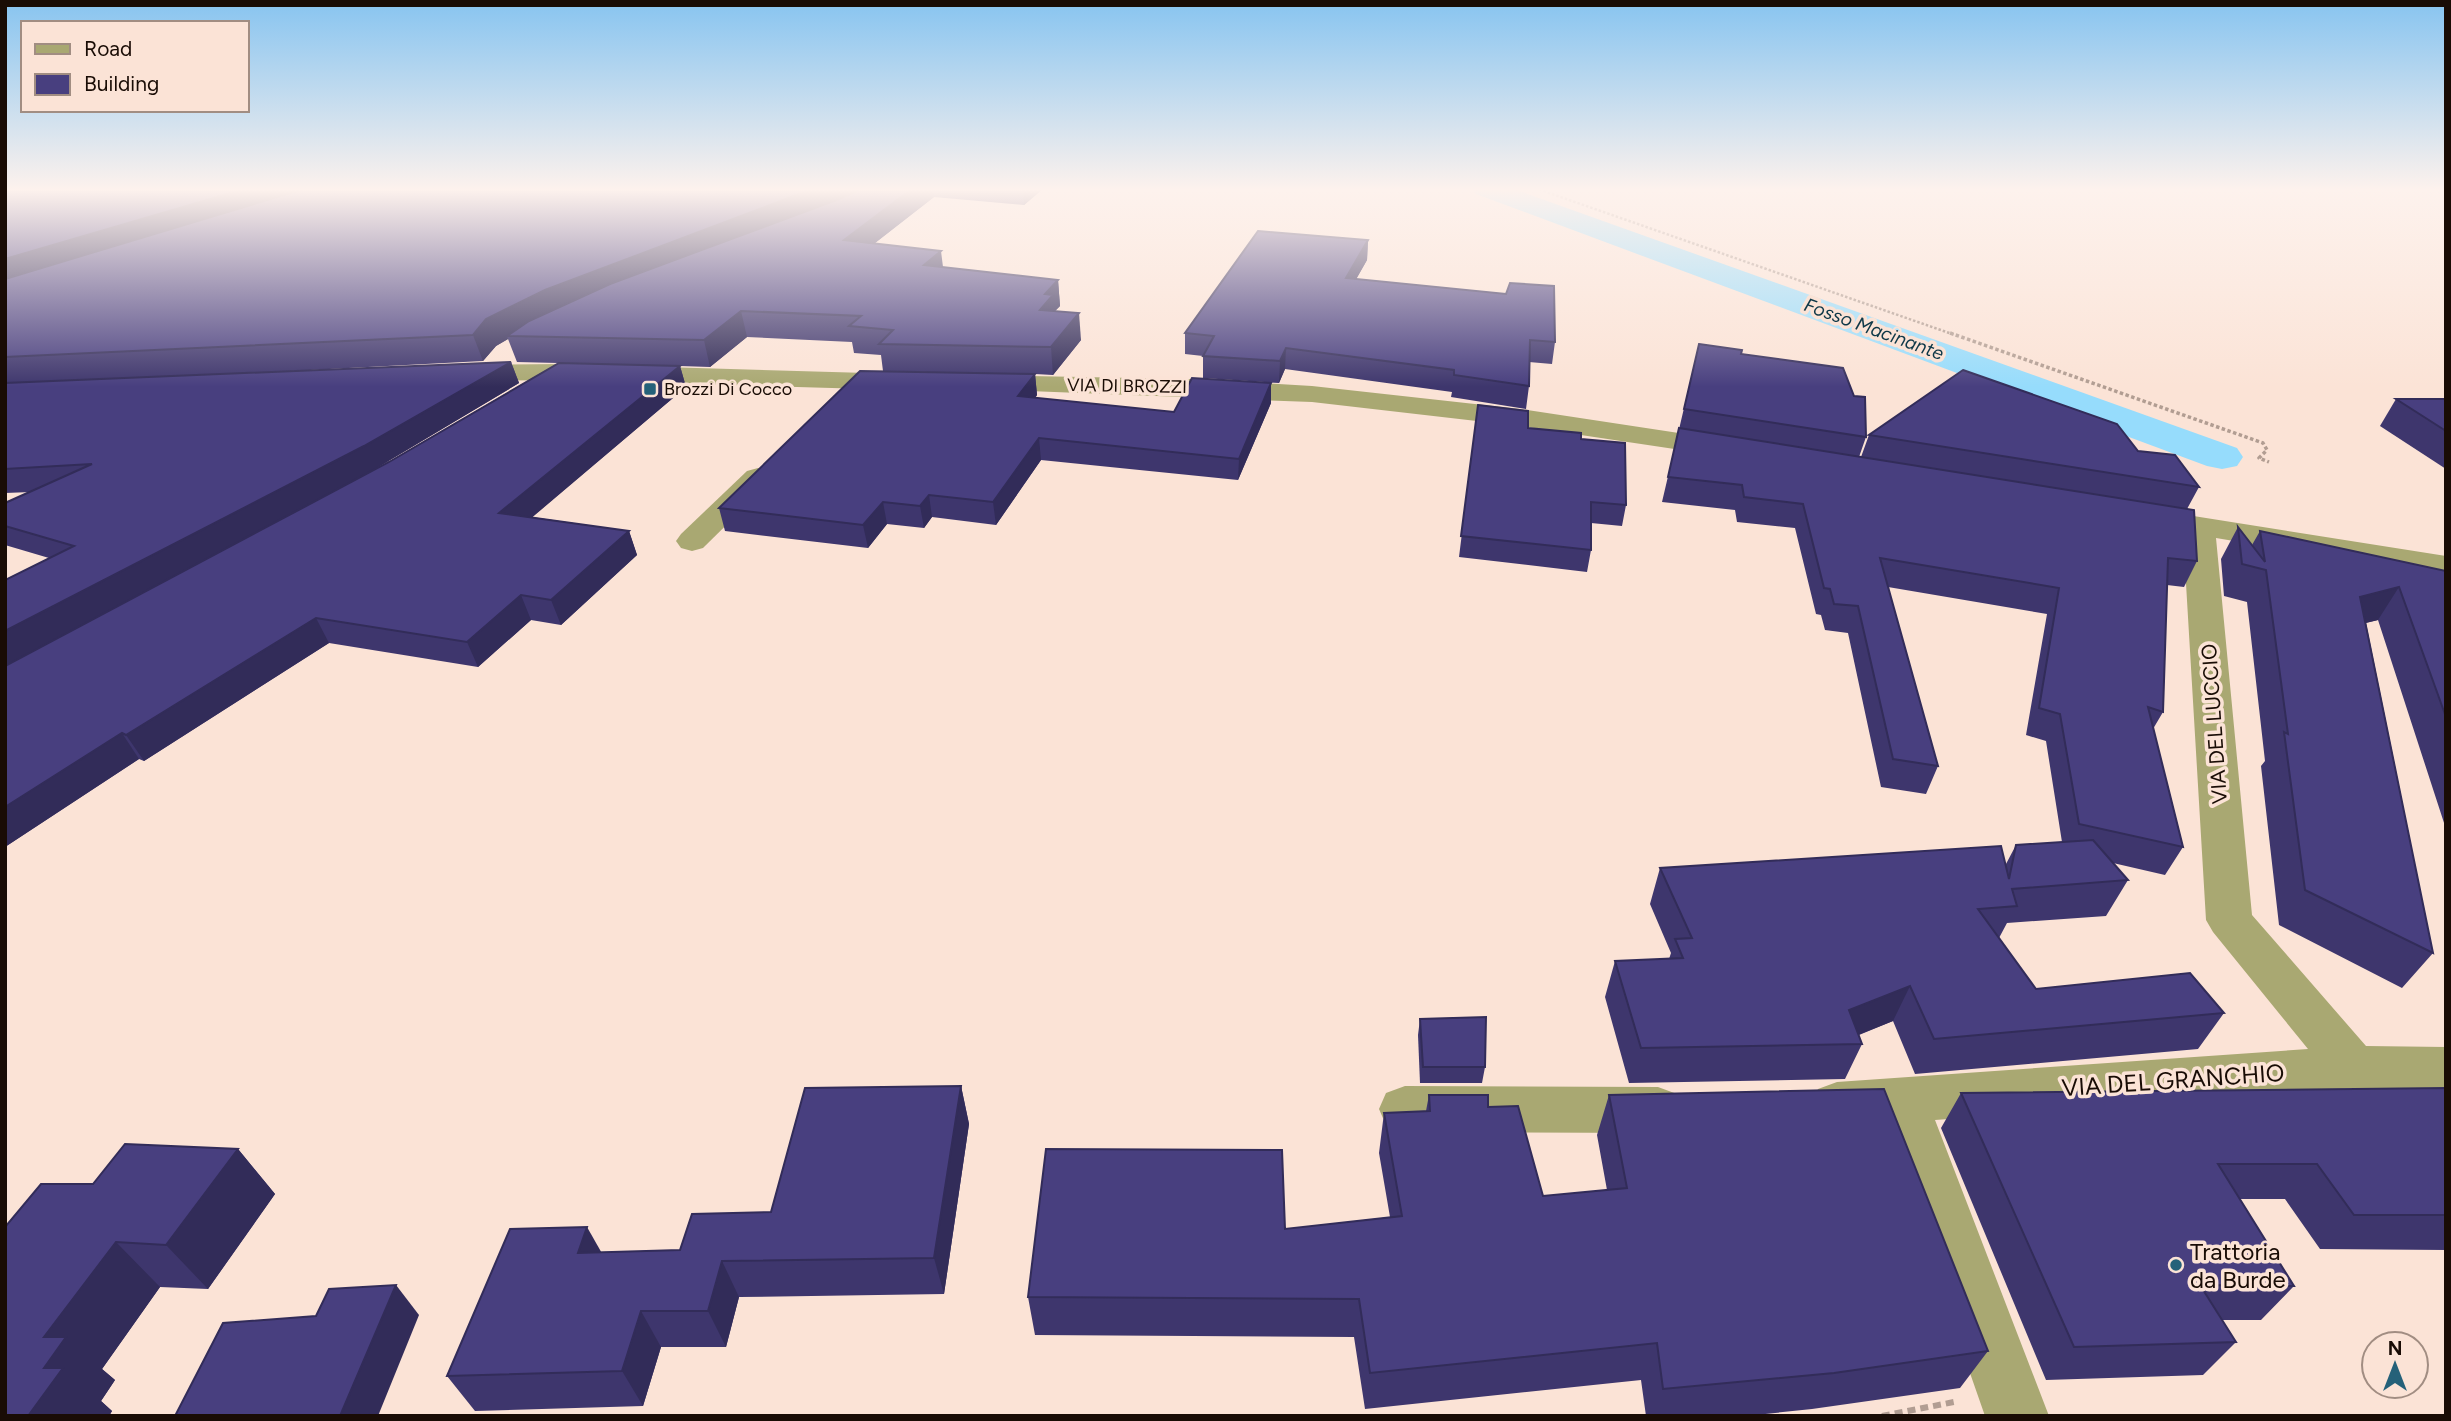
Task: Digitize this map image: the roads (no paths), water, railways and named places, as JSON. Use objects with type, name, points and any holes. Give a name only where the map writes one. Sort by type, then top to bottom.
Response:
[{"type":"street","points":[[492,372],[510,350]]},
{"type":"street","points":[[521,399],[562,372]]},
{"type":"street","name":"VIA DI BROZZI","points":[[441,374],[562,372],[1218,388],[1312,394],[1607,429],[1756,453]]},
{"type":"street","points":[[827,410],[857,380]]},
{"type":"street","points":[[692,541],[779,457]]},
{"type":"street","points":[[2122,514],[2446,566]]},
{"type":"street","name":"VIA DEL LUCCIO","points":[[2199,528],[2229,920],[2353,1067]]},
{"type":"street","name":"VIA DEL GRANCHIO","points":[[1794,1107],[2353,1067],[2446,1068]]},
{"type":"street","points":[[1901,1101],[1992,1407]]},
{"type":"street","points":[[1405,1109],[1698,1110]]},
{"type":"waterway","name":"Fosso Macinante","points":[[1667,254],[2222,457]]},
{"type":"place","name":"Brozzi Di Cocco","points":[[650,389]]},
{"type":"place","name":"Trattoria da Burde","points":[[2176,1265]]}]
